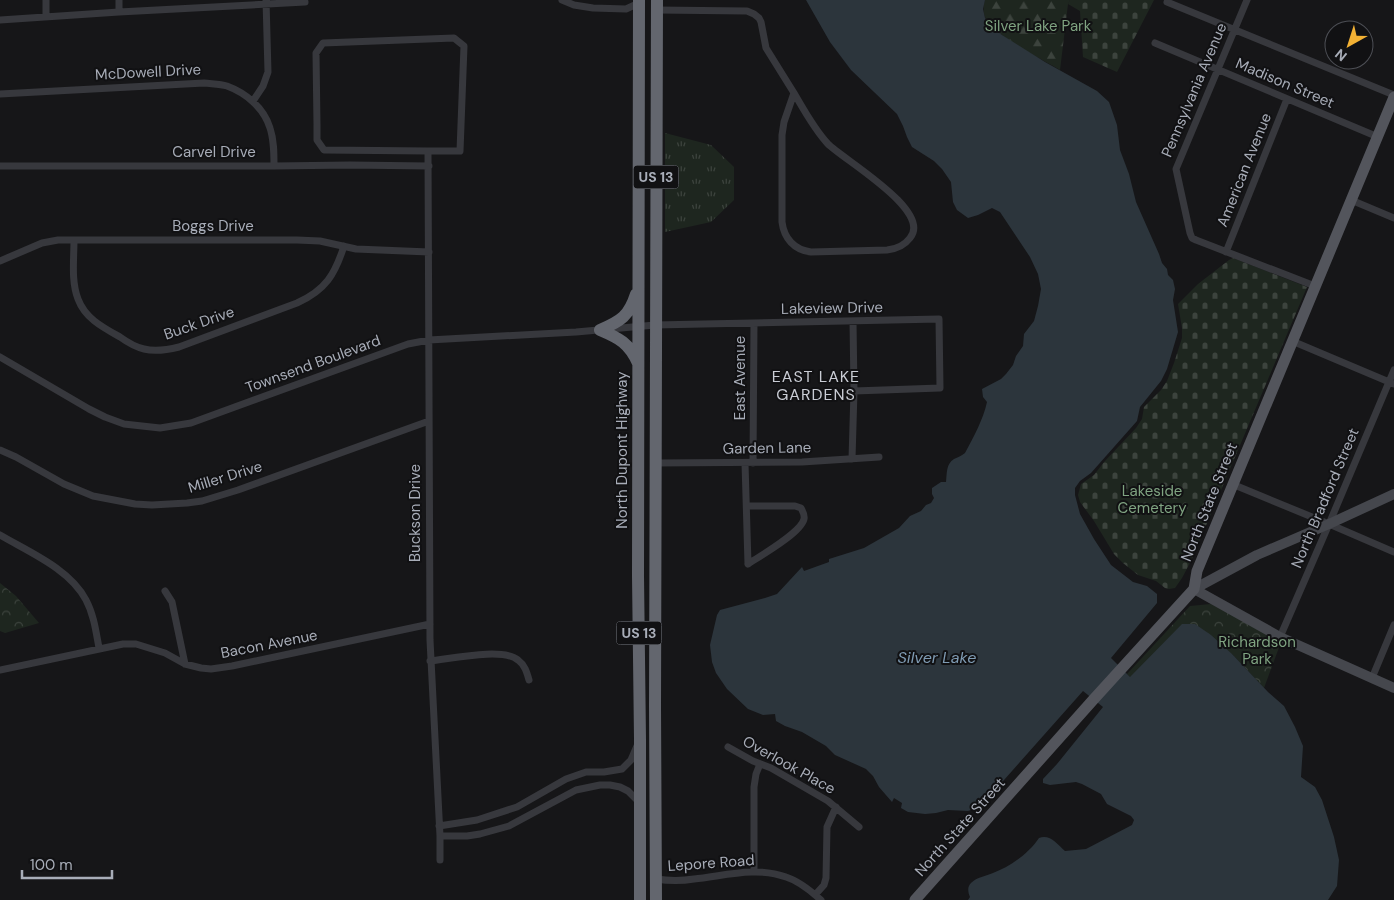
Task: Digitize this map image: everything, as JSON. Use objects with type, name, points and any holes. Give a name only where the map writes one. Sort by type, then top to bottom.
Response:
[{"type":"highway","name":"US 13","points":[[645,2],[656,30],[656,900]]},
{"type":"highway","points":[[645,2],[656,30]]},
{"type":"highway","name":"North Dupont Highway","points":[[640,900],[639,286],[645,2]]},
{"type":"highway","points":[[600,330],[618,322],[627,314],[632,307],[639,286]]},
{"type":"highway","points":[[600,330],[624,342],[630,348],[639,366]]},
{"type":"highway","points":[[640,698],[648,701],[650,706],[650,731],[655,741]]},
{"type":"highway","points":[[640,847],[648,873],[656,879]]},
{"type":"main road","name":"North State Street","points":[[915,900],[1194,589],[1197,571],[1232,484],[1394,96]]},
{"type":"street","points":[[46,0],[46,17]]},
{"type":"street","points":[[119,0],[119,12]]},
{"type":"street","points":[[562,0],[574,5],[593,8],[626,8],[645,2],[747,11],[754,14],[761,22],[764,40],[770,56],[794,93],[814,126],[827,143],[883,186],[910,215],[915,230],[913,235],[904,244],[887,250],[811,252],[798,248],[787,239],[782,222],[781,144],[784,122],[794,93]]},
{"type":"street","name":"Pennsylvania Avenue","points":[[1247,0],[1177,165],[1176,173],[1191,236],[1196,240],[1315,286]]},
{"type":"street","points":[[253,101],[263,86],[268,72],[266,2]]},
{"type":"street","points":[[0,20],[119,12],[193,4],[305,2]]},
{"type":"street","points":[[1168,2],[1394,96]]},
{"type":"street","points":[[454,38],[464,46],[460,152],[428,151],[324,150],[318,140],[316,53],[323,43],[454,38]]},
{"type":"street","name":"Madison Street","points":[[1155,43],[1378,137]]},
{"type":"street","name":"McDowell Drive","points":[[0,94],[204,82],[226,86],[239,91],[253,101],[263,113],[270,127],[274,166]]},
{"type":"street","name":"American Avenue","points":[[1226,252],[1287,99]]},
{"type":"street","points":[[350,164],[352,151]]},
{"type":"street","name":"Buckson Drive","points":[[428,151],[430,662],[440,860]]},
{"type":"street","name":"Carvel Drive","points":[[0,166],[274,166],[350,164],[428,166]]},
{"type":"street","points":[[1351,200],[1394,218]]},
{"type":"street","name":"Boggs Drive","points":[[0,261],[42,243],[58,240],[297,240],[320,241],[356,249],[429,252]]},
{"type":"street","name":"Buck Drive","points":[[74,240],[74,285],[78,300],[85,313],[99,325],[130,344],[153,351],[179,347],[312,296],[324,286],[334,273],[344,246]]},
{"type":"street","name":"Lakeview Drive","points":[[656,325],[939,319],[940,388],[854,391]]},
{"type":"street","points":[[852,459],[854,391],[853,321]]},
{"type":"street","name":"East Avenue","points":[[747,506],[794,506],[800,508],[805,517],[804,521],[792,535],[748,564],[747,506],[754,323]]},
{"type":"street","name":"Townsend Boulevard","points":[[0,357],[105,417],[124,424],[160,428],[191,423],[408,344],[430,340],[656,325]]},
{"type":"street","points":[[1292,341],[1392,383]]},
{"type":"street","name":"North Bradford Street","points":[[1280,637],[1392,383],[1394,370]]},
{"type":"street","name":"Miller Drive","points":[[0,450],[64,484],[93,496],[135,504],[187,503],[238,490],[429,421]]},
{"type":"street","name":"Garden Lane","points":[[656,462],[802,462],[880,457]]},
{"type":"street","points":[[1232,484],[1394,552]]},
{"type":"street","points":[[1194,589],[1256,555],[1330,524],[1394,494]]},
{"type":"street","points":[[0,535],[56,568],[76,586],[86,599],[92,613],[99,648]]},
{"type":"street","points":[[1194,589],[1280,637],[1394,688]]},
{"type":"street","points":[[165,591],[172,602],[185,664]]},
{"type":"street","name":"Bacon Avenue","points":[[0,670],[123,644],[136,644],[165,653],[185,664],[211,669],[430,624]]},
{"type":"street","points":[[1372,678],[1394,625]]},
{"type":"street","points":[[430,662],[488,654],[504,654],[519,660],[526,670],[529,680]]},
{"type":"street","points":[[439,826],[478,820],[517,807],[570,778],[586,772],[610,772],[622,769],[631,760],[640,739]]},
{"type":"street","name":"Overlook Place","points":[[728,747],[760,764],[772,768],[828,801],[859,827]]},
{"type":"street","points":[[754,872],[754,787],[760,764]]},
{"type":"street","points":[[440,836],[467,836],[508,826],[576,790],[600,785],[620,787],[628,791],[639,802]]},
{"type":"street","points":[[523,803],[530,815]]},
{"type":"street","points":[[818,897],[826,878],[828,827],[836,807]]},
{"type":"street","name":"Lepore Road","points":[[656,879],[686,880],[754,872],[770,873],[785,876],[800,883],[818,897]]},
{"type":"green space","name":"Silver Lake Park","points":[[985,0],[1070,0],[1060,70],[1020,47],[991,25],[984,15]]},
{"type":"green space","points":[[1070,0],[1154,0],[1117,72],[1083,57],[1080,11],[1068,4]]},
{"type":"green space","points":[[665,133],[711,145],[734,167],[734,200],[711,222],[665,232]]},
{"type":"green space","name":"Lakeside Cemetery","points":[[1233,258],[1307,287],[1191,561],[1175,588],[1169,589],[1156,581],[1138,575],[1114,554],[1080,502],[1078,495],[1081,484],[1094,475],[1136,428],[1142,419],[1144,407],[1167,381],[1182,338],[1178,304],[1198,284]]},
{"type":"green space","points":[[0,583],[16,596],[39,623],[5,633],[0,631]]},
{"type":"green space","name":"Richardson Park","points":[[1211,604],[1281,642],[1264,688],[1232,654],[1130,677],[1127,674],[1190,606]]},
{"type":"water","name":"Silver Lake","points":[[806,0],[985,0],[983,9],[985,18],[992,27],[1045,62],[1097,91],[1109,102],[1117,125],[1120,150],[1129,174],[1136,202],[1162,263],[1173,280],[1175,289],[1173,300],[1178,332],[1167,369],[1161,381],[1140,407],[1137,421],[1091,473],[1080,481],[1075,488],[1080,514],[1111,565],[1133,582],[1147,586],[1157,594],[1157,603],[1111,658],[1130,677],[1182,624],[1195,624],[1211,635],[1232,654],[1284,706],[1303,746],[1301,777],[1315,787],[1322,800],[1334,837],[1339,860],[1337,886],[1328,900],[968,900],[970,897],[968,888],[973,881],[1012,863],[1025,854],[1039,838],[1047,837],[1065,851],[1086,849],[1132,825],[1134,820],[1131,816],[1107,804],[1101,794],[1082,784],[1076,782],[1050,785],[1043,783],[1043,779],[1103,707],[1083,691],[980,807],[968,811],[948,810],[925,814],[908,812],[901,808],[902,803],[894,798],[892,802],[866,769],[835,755],[826,746],[802,732],[776,721],[775,714],[763,715],[748,709],[727,689],[716,673],[712,662],[710,645],[717,615],[720,610],[777,594],[802,567],[804,571],[829,562],[829,559],[864,548],[899,528],[910,516],[921,511],[926,505],[931,503],[934,498],[932,488],[941,482],[946,482],[947,469],[950,463],[965,453],[978,428],[987,402],[983,397],[982,389],[1001,379],[1006,374],[1023,346],[1024,334],[1034,321],[1041,289],[1038,274],[1030,257],[1000,212],[992,208],[968,218],[957,210],[953,202],[951,182],[942,169],[934,161],[912,147],[897,114],[851,70],[830,42]]},
{"type":"district","name":"EAST LAKE GARDENS","points":[[816,385]]}]
